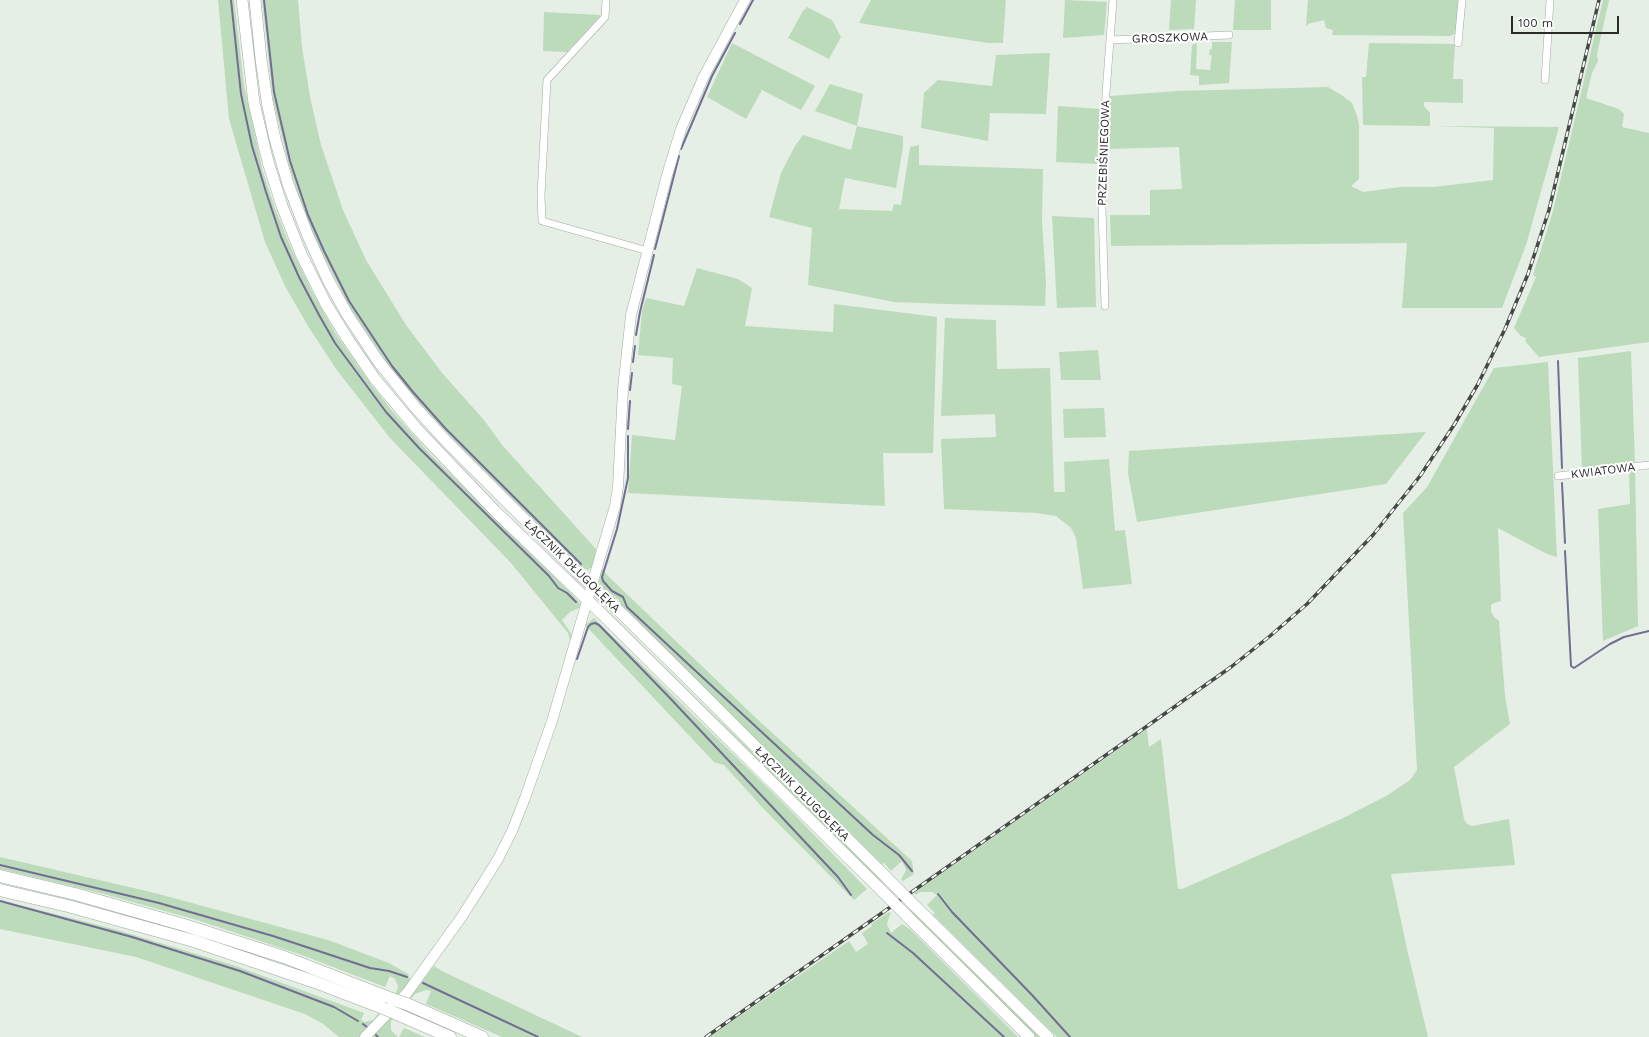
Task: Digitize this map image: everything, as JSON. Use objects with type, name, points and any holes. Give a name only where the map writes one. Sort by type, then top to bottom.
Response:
[{"type":"highway","points":[[0,876],[76,894],[184,924],[284,957],[392,998],[482,1037]]},
{"type":"highway","points":[[0,890],[97,913],[194,941],[315,982],[383,1008],[450,1037]]},
{"type":"main road","name":"ŁĄCZNIK DŁUGOŁĘKA","points":[[242,0],[254,103],[268,162],[282,206],[295,239],[329,309],[375,379],[408,419],[495,511],[1029,1037]]},
{"type":"main road","name":"ŁĄCZNIK DŁUGOŁĘKA","points":[[255,0],[266,94],[281,159],[294,202],[323,269],[344,308],[378,361],[415,408],[451,446],[679,670],[886,878],[1048,1037]]},
{"type":"street","points":[[606,0],[605,17],[547,80],[541,195],[542,221],[648,251]]},
{"type":"street","points":[[365,1037],[406,993],[463,915],[498,859],[512,831],[525,798],[552,721],[610,525],[618,487],[623,389],[631,315],[667,174],[681,128],[704,76],[745,0]]},
{"type":"street","name":"PRZEBIŚNIEGOWA","points":[[1105,306],[1102,208],[1106,93],[1113,0]]},
{"type":"street","points":[[1458,44],[1462,0]]},
{"type":"street","points":[[1545,80],[1550,0]]},
{"type":"street","name":"GROSZKOWA","points":[[1110,40],[1229,35]]},
{"type":"street","name":"KWIATOWA","points":[[1558,476],[1649,465]]},
{"type":"green space","points":[[218,0],[234,0],[244,85],[263,172],[291,248],[313,293],[336,334],[367,379],[393,412],[431,455],[580,603],[581,607],[570,612],[562,620],[572,635],[570,640],[568,633],[511,563],[390,438],[336,369],[308,326],[285,286],[265,242],[229,119]]},
{"type":"green space","points":[[262,0],[298,0],[302,47],[310,97],[321,145],[343,210],[366,260],[406,325],[443,374],[484,420],[503,446],[596,549],[593,566],[588,570],[581,567],[466,453],[422,406],[398,379],[351,310],[318,245],[301,204],[290,169],[273,100]]},
{"type":"green space","points":[[871,0],[1006,0],[1003,43],[988,43],[859,23]]},
{"type":"green space","points":[[1065,0],[1107,2],[1104,35],[1063,38]]},
{"type":"green space","points":[[1171,0],[1196,0],[1194,29],[1169,30]]},
{"type":"green space","points":[[1235,0],[1271,0],[1271,30],[1233,30]]},
{"type":"green space","points":[[1308,0],[1458,0],[1456,33],[1450,36],[1332,35],[1333,30],[1326,28],[1324,20],[1308,24],[1306,26]]},
{"type":"green space","points":[[1603,0],[1609,0],[1597,54],[1598,61],[1592,73],[1586,98],[1619,109],[1624,114],[1622,127],[1649,133],[1649,342],[1539,357],[1525,341],[1526,338],[1521,336],[1514,328],[1536,277],[1533,275],[1553,211]]},
{"type":"green space","points":[[807,7],[832,20],[841,37],[829,59],[788,38],[803,11]]},
{"type":"green space","points":[[544,12],[601,15],[567,52],[543,51]]},
{"type":"green space","points":[[1212,42],[1232,42],[1229,83],[1199,85],[1199,76],[1190,75],[1192,45],[1197,43],[1196,69],[1210,70],[1212,55],[1209,55],[1210,49],[1212,49]]},
{"type":"green space","points":[[732,43],[815,86],[801,110],[762,90],[746,119],[707,97]]},
{"type":"green space","points":[[1369,43],[1455,44],[1453,79],[1463,79],[1463,103],[1424,102],[1424,106],[1430,113],[1430,126],[1363,125],[1362,77],[1366,77]]},
{"type":"green space","points":[[1050,53],[1046,114],[990,113],[988,141],[921,128],[924,93],[938,80],[992,86],[996,55]]},
{"type":"green space","points":[[830,84],[863,94],[857,126],[815,111]]},
{"type":"green space","points":[[1328,87],[1352,103],[1357,116],[1359,125],[1359,179],[1351,186],[1363,192],[1400,187],[1434,187],[1493,180],[1494,128],[1435,126],[1559,127],[1526,245],[1502,308],[1402,308],[1407,243],[1111,246],[1110,215],[1150,215],[1150,190],[1182,189],[1179,147],[1108,149],[1110,96],[1177,91]]},
{"type":"green space","points":[[1058,106],[1100,109],[1097,164],[1056,162]]},
{"type":"green space","points":[[857,126],[903,136],[903,147],[896,188],[845,178],[839,209],[892,211],[894,204],[901,205],[910,147],[919,145],[919,165],[1043,169],[1042,221],[1046,282],[1045,306],[894,302],[808,285],[812,228],[769,217],[781,173],[795,146],[803,135],[851,150]]},
{"type":"green space","points":[[1052,216],[1094,218],[1096,307],[1057,308]]},
{"type":"green space","points":[[697,268],[738,279],[752,288],[745,326],[833,332],[834,304],[937,317],[933,453],[883,453],[885,506],[628,493],[632,435],[675,440],[682,386],[672,384],[673,358],[638,355],[642,311],[646,298],[684,306]]},
{"type":"green space","points":[[945,318],[996,320],[997,369],[1050,368],[1054,492],[1065,492],[1064,462],[1109,459],[1115,531],[1125,530],[1132,584],[1083,589],[1076,538],[1071,528],[1056,516],[1036,513],[944,509],[941,439],[996,437],[995,414],[941,416]]},
{"type":"green space","points":[[1098,350],[1101,380],[1061,380],[1059,352]]},
{"type":"green space","points":[[1631,351],[1635,464],[1582,470],[1578,358]]},
{"type":"green space","points":[[1548,362],[1557,557],[1547,554],[1498,528],[1501,601],[1491,605],[1491,611],[1494,617],[1499,621],[1505,696],[1510,724],[1454,767],[1464,819],[1467,824],[1472,826],[1509,819],[1515,865],[1391,874],[1428,1037],[1057,1037],[933,915],[935,913],[927,905],[937,895],[932,892],[920,892],[916,895],[914,893],[1147,729],[1149,747],[1161,739],[1178,889],[1182,889],[1341,819],[1388,795],[1410,780],[1417,770],[1403,513],[1427,487],[1494,368]]},
{"type":"green space","points":[[1104,408],[1106,437],[1064,438],[1063,409]]},
{"type":"green space","points":[[1426,432],[1386,484],[1137,522],[1128,473],[1129,451]]},
{"type":"green space","points":[[1629,469],[1635,469],[1638,626],[1603,641],[1598,509],[1630,504]]},
{"type":"green space","points":[[601,568],[756,718],[912,861],[914,874],[903,881],[901,880],[906,870],[902,861],[891,871],[884,863],[882,864],[621,606],[619,600],[600,585],[599,581]]},
{"type":"green space","points":[[605,610],[608,611],[883,881],[880,884]]},
{"type":"green space","points":[[594,618],[780,800],[867,889],[854,900],[762,807],[724,765],[714,762],[585,625]]},
{"type":"green space","points":[[0,857],[155,893],[328,940],[389,963],[408,974],[411,981],[362,1037],[339,1037],[323,1024],[305,1014],[136,957],[0,929],[0,900],[114,929],[236,966],[364,1013],[361,1020],[365,1022],[373,1020],[397,991],[398,986],[395,979],[390,976],[385,987],[299,954],[197,920],[100,893],[0,869]]},
{"type":"green space","points":[[913,910],[1042,1037],[1034,1037],[909,913]]},
{"type":"green space","points":[[889,912],[891,914],[887,924],[891,933],[902,924],[911,930],[1018,1037],[709,1037],[849,941],[856,952],[868,944],[862,933],[872,926],[871,924]]},
{"type":"green space","points":[[434,966],[582,1037],[502,1037],[426,1004],[431,991],[426,990],[415,994],[391,1021],[391,1030],[398,1037],[370,1037],[423,980]]},
{"type":"green space","points":[[404,1028],[425,1037],[399,1037]]},
{"type":"waterway","points":[[231,0],[241,94],[252,146],[281,237],[299,277],[335,343],[386,412],[419,448],[549,576],[558,588],[567,593],[576,602]]},
{"type":"waterway","points":[[264,0],[274,92],[290,161],[308,215],[349,301],[392,366],[413,392],[445,428],[581,564]]},
{"type":"waterway","points":[[740,24],[753,0]]},
{"type":"waterway","points":[[681,149],[712,76],[735,33]]},
{"type":"waterway","points":[[655,249],[679,156]]},
{"type":"waterway","points":[[636,335],[654,255]]},
{"type":"waterway","points":[[633,362],[635,346]]},
{"type":"waterway","points":[[1558,361],[1562,468]]},
{"type":"waterway","points":[[630,390],[632,373]]},
{"type":"waterway","points":[[628,429],[630,401]]},
{"type":"waterway","points":[[628,436],[628,478],[617,529],[602,577],[603,581],[612,591],[623,597],[627,607],[686,662],[873,835],[899,855],[912,871]]},
{"type":"waterway","points":[[1562,483],[1565,543]]},
{"type":"waterway","points":[[1565,551],[1571,666],[1574,668],[1610,644],[1624,637],[1649,631]]},
{"type":"waterway","points":[[577,659],[588,627],[595,623],[599,625],[668,696],[838,877],[851,895]]},
{"type":"waterway","points":[[0,865],[159,903],[273,936],[370,968],[389,971],[407,977]]},
{"type":"waterway","points":[[938,894],[952,912],[1070,1037]]},
{"type":"waterway","points":[[0,901],[132,937],[240,971],[334,1007],[358,1021]]},
{"type":"waterway","points":[[887,933],[913,953],[1004,1037]]},
{"type":"waterway","points":[[423,983],[538,1037]]},
{"type":"waterway","points":[[363,1024],[367,1027]]},
{"type":"railway","points":[[706,1037],[1231,667],[1307,604],[1373,535],[1420,476],[1454,425],[1478,384],[1505,329],[1528,274],[1549,210],[1599,0]]}]
